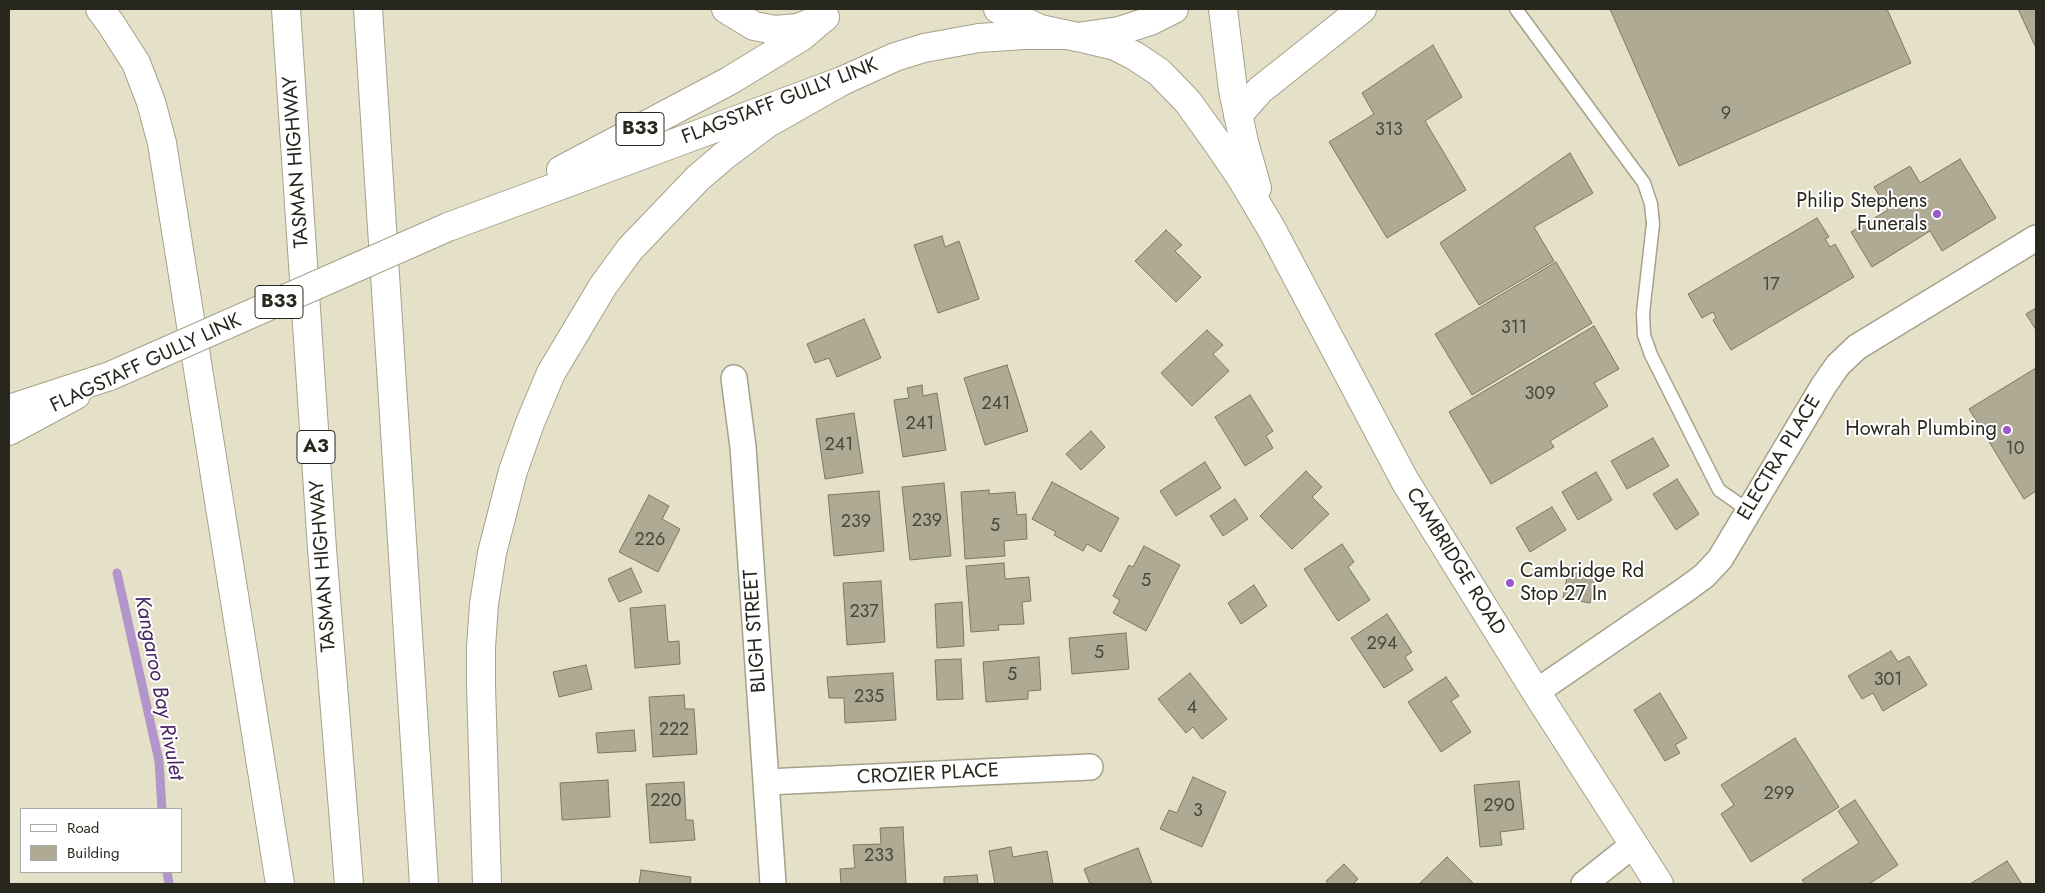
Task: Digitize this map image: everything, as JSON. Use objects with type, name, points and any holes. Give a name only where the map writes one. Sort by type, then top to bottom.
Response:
[{"type":"main road","points":[[100,9],[112,24],[136,63],[151,102],[162,143],[280,884]]},
{"type":"main road","name":"TASMAN HIGHWAY","points":[[286,9],[322,549],[349,884]]},
{"type":"main road","points":[[368,9],[424,884]]},
{"type":"main road","points":[[726,9],[754,26],[775,30],[798,28],[830,13]]},
{"type":"main road","points":[[998,9],[1040,29],[1070,36]]},
{"type":"main road","name":"B33","points":[[1070,36],[1119,31],[1150,21],[1174,9]]},
{"type":"main road","name":"CAMBRIDGE ROAD","points":[[1223,9],[1238,115],[1255,183],[1271,228]]},
{"type":"main road","points":[[1238,115],[1260,90],[1362,9]]},
{"type":"main road","name":"FLAGSTAFF GULLY LINK","points":[[448,227],[729,81],[800,37],[830,13]]},
{"type":"main road","name":"FLAGSTAFF GULLY LINK","points":[[9,431],[110,376],[448,227],[842,81],[895,57],[924,48],[979,38],[1024,35],[1070,36]]},
{"type":"main road","name":"CAMBRIDGE ROAD","points":[[1070,36],[1100,41],[1135,56],[1159,72],[1177,89],[1240,176],[1271,228],[1405,481],[1536,692],[1659,884]]},
{"type":"main road","points":[[487,884],[481,686],[484,604],[492,554],[513,471],[530,423],[551,373],[603,286],[630,249],[698,178],[724,155],[768,123],[842,81]]},
{"type":"main road","points":[[9,409],[110,376]]},
{"type":"street","name":"ELECTRA PLACE","points":[[1536,692],[1704,576],[1720,559],[1824,385],[1838,365],[1857,346],[2036,238]]},
{"type":"street","name":"BLIGH STREET","points":[[734,378],[743,448],[773,884]]},
{"type":"street","name":"CROZIER PLACE","points":[[766,782],[1090,767]]},
{"type":"street","points":[[1584,884],[1633,845]]},
{"type":"lane","points":[[1516,9],[1644,183],[1651,204],[1653,224],[1643,313],[1644,334],[1651,355],[1719,490],[1750,510]]},
{"type":"building","points":[[1610,9],[1887,9],[1911,63],[1679,166]]},
{"type":"building","points":[[2018,9],[2036,9],[2036,48]]},
{"type":"building","points":[[1433,45],[1462,97],[1425,121],[1466,190],[1387,238],[1329,142],[1374,114],[1362,93]]},
{"type":"building","points":[[1570,153],[1593,193],[1534,227],[1554,261],[1479,305],[1440,243]]},
{"type":"building","name":"Philip Stephens Funerals","points":[[1960,159],[1996,218],[1942,251],[1930,231],[1872,267],[1851,232],[1888,210],[1874,187],[1910,166],[1920,183]]},
{"type":"building","points":[[1817,218],[1829,237],[1825,239],[1830,247],[1835,244],[1854,277],[1731,350],[1713,320],[1716,318],[1713,312],[1702,318],[1688,294]]},
{"type":"building","points":[[1166,230],[1182,245],[1175,251],[1201,277],[1176,302],[1135,261]]},
{"type":"building","points":[[942,236],[945,247],[959,241],[979,299],[938,313],[914,245]]},
{"type":"building","points":[[1556,262],[1592,323],[1472,395],[1435,334]]},
{"type":"building","points":[[2036,308],[2036,330],[2026,314]]},
{"type":"building","points":[[864,319],[881,358],[837,377],[829,358],[815,363],[807,344]]},
{"type":"building","points":[[1594,326],[1619,369],[1594,383],[1608,406],[1550,441],[1554,447],[1491,484],[1449,412]]},
{"type":"building","points":[[1207,330],[1223,345],[1213,354],[1229,371],[1192,406],[1161,373]]},
{"type":"building","points":[[1007,365],[1028,431],[985,445],[964,378]]},
{"type":"building","points":[[2036,368],[2036,491],[2024,499],[1969,409]]},
{"type":"building","points":[[922,385],[923,396],[937,393],[946,450],[903,457],[894,400],[909,398],[907,388]]},
{"type":"building","points":[[1250,395],[1273,431],[1266,436],[1273,448],[1245,466],[1215,417]]},
{"type":"building","points":[[854,413],[863,473],[825,479],[816,419]]},
{"type":"building","points":[[1091,431],[1105,447],[1081,470],[1066,454]]},
{"type":"building","points":[[1653,438],[1669,466],[1627,489],[1611,461]]},
{"type":"building","points":[[1205,462],[1221,488],[1176,516],[1160,491]]},
{"type":"building","points":[[1306,471],[1322,487],[1312,497],[1329,514],[1292,549],[1260,516]]},
{"type":"building","points":[[1596,472],[1612,500],[1578,520],[1562,492]]},
{"type":"building","points":[[1677,479],[1699,514],[1676,530],[1653,494]]},
{"type":"building","points":[[1052,482],[1119,518],[1101,552],[1087,544],[1083,551],[1054,535],[1056,532],[1032,519]]},
{"type":"building","points":[[944,483],[951,556],[910,560],[902,487]]},
{"type":"building","points":[[989,490],[989,494],[1015,492],[1017,515],[1026,514],[1027,539],[1004,541],[1005,556],[965,559],[961,492]]},
{"type":"building","points":[[879,491],[884,551],[834,556],[828,495]]},
{"type":"building","points":[[649,495],[669,506],[662,519],[680,529],[658,572],[619,552]]},
{"type":"building","points":[[1235,499],[1248,519],[1223,536],[1210,516]]},
{"type":"building","points":[[1552,507],[1566,530],[1530,552],[1516,528]]},
{"type":"building","points":[[1342,544],[1354,562],[1348,567],[1370,600],[1338,621],[1304,569]]},
{"type":"building","points":[[1144,546],[1180,565],[1146,631],[1113,613],[1120,600],[1113,596],[1129,565],[1133,567]]},
{"type":"building","points":[[1004,563],[1005,579],[1029,577],[1031,601],[1022,602],[1024,624],[998,625],[999,630],[971,632],[966,566]]},
{"type":"building","points":[[631,568],[642,592],[619,602],[608,579]]},
{"type":"building","points":[[1568,572],[1595,577],[1590,603],[1563,598]]},
{"type":"building","points":[[881,581],[885,642],[847,645],[843,583]]},
{"type":"building","points":[[1254,585],[1267,606],[1241,624],[1228,603]]},
{"type":"building","points":[[962,602],[964,646],[937,648],[935,604]]},
{"type":"building","points":[[665,605],[668,642],[679,641],[680,664],[635,668],[630,608]]},
{"type":"building","points":[[1387,614],[1412,652],[1405,657],[1413,670],[1384,688],[1351,638]]},
{"type":"building","points":[[1126,633],[1129,669],[1072,674],[1069,638]]},
{"type":"building","points":[[1891,651],[1898,662],[1909,656],[1927,685],[1883,711],[1873,693],[1862,699],[1848,676]]},
{"type":"building","points":[[1039,657],[1041,690],[1028,691],[1028,699],[986,702],[983,662]]},
{"type":"building","points":[[961,659],[963,699],[937,700],[935,660]]},
{"type":"building","points":[[586,665],[592,689],[559,697],[553,672]]},
{"type":"building","points":[[893,673],[896,720],[845,723],[844,698],[829,698],[827,677]]},
{"type":"building","points":[[1190,673],[1227,719],[1202,739],[1193,727],[1186,733],[1158,699]]},
{"type":"building","points":[[1446,677],[1459,696],[1451,701],[1471,732],[1441,752],[1408,702]]},
{"type":"building","points":[[1660,693],[1687,738],[1675,745],[1680,753],[1665,761],[1634,710]]},
{"type":"building","points":[[684,695],[685,709],[694,709],[697,754],[653,757],[649,697]]},
{"type":"building","points":[[634,730],[636,751],[598,753],[596,733]]},
{"type":"building","points":[[1795,738],[1839,807],[1751,862],[1721,814],[1734,805],[1721,785]]},
{"type":"building","points":[[1193,777],[1226,792],[1202,847],[1160,829],[1169,810],[1177,813]]},
{"type":"building","points":[[608,780],[610,817],[562,820],[560,783]]},
{"type":"building","points":[[1519,781],[1524,829],[1500,832],[1502,845],[1480,847],[1474,785]]},
{"type":"building","points":[[684,782],[686,820],[693,820],[695,840],[650,843],[646,784]]},
{"type":"building","points":[[1855,800],[1898,865],[1869,884],[1805,884],[1802,880],[1859,843],[1838,811]]},
{"type":"building","points":[[903,827],[906,884],[841,884],[840,869],[855,868],[853,845],[881,844],[880,828]]},
{"type":"building","points":[[1011,847],[1013,857],[1047,851],[1053,884],[995,884],[989,851]]},
{"type":"building","points":[[1138,848],[1152,884],[1090,884],[1084,869]]},
{"type":"building","points":[[1447,857],[1474,884],[1419,884]]},
{"type":"building","points":[[2007,861],[2022,884],[1970,884]]},
{"type":"building","points":[[1344,864],[1358,879],[1353,884],[1329,884],[1326,881]]},
{"type":"building","points":[[641,870],[691,877],[690,884],[639,884]]},
{"type":"building","points":[[977,875],[978,884],[944,884],[944,877]]},
{"type":"waterway","name":"Kangaroo Bay Rivulet","points":[[117,573],[159,761],[162,808]]},
{"type":"waterway","name":"Kangaroo Bay Rivulet","points":[[167,873],[169,884]]},
{"type":"place","name":"Philip Stephens Funerals","points":[[1937,214]]},
{"type":"place","name":"Howrah Plumbing","points":[[2007,430]]},
{"type":"place","name":"Cambridge Rd Stop 27 In","points":[[1510,583]]}]
